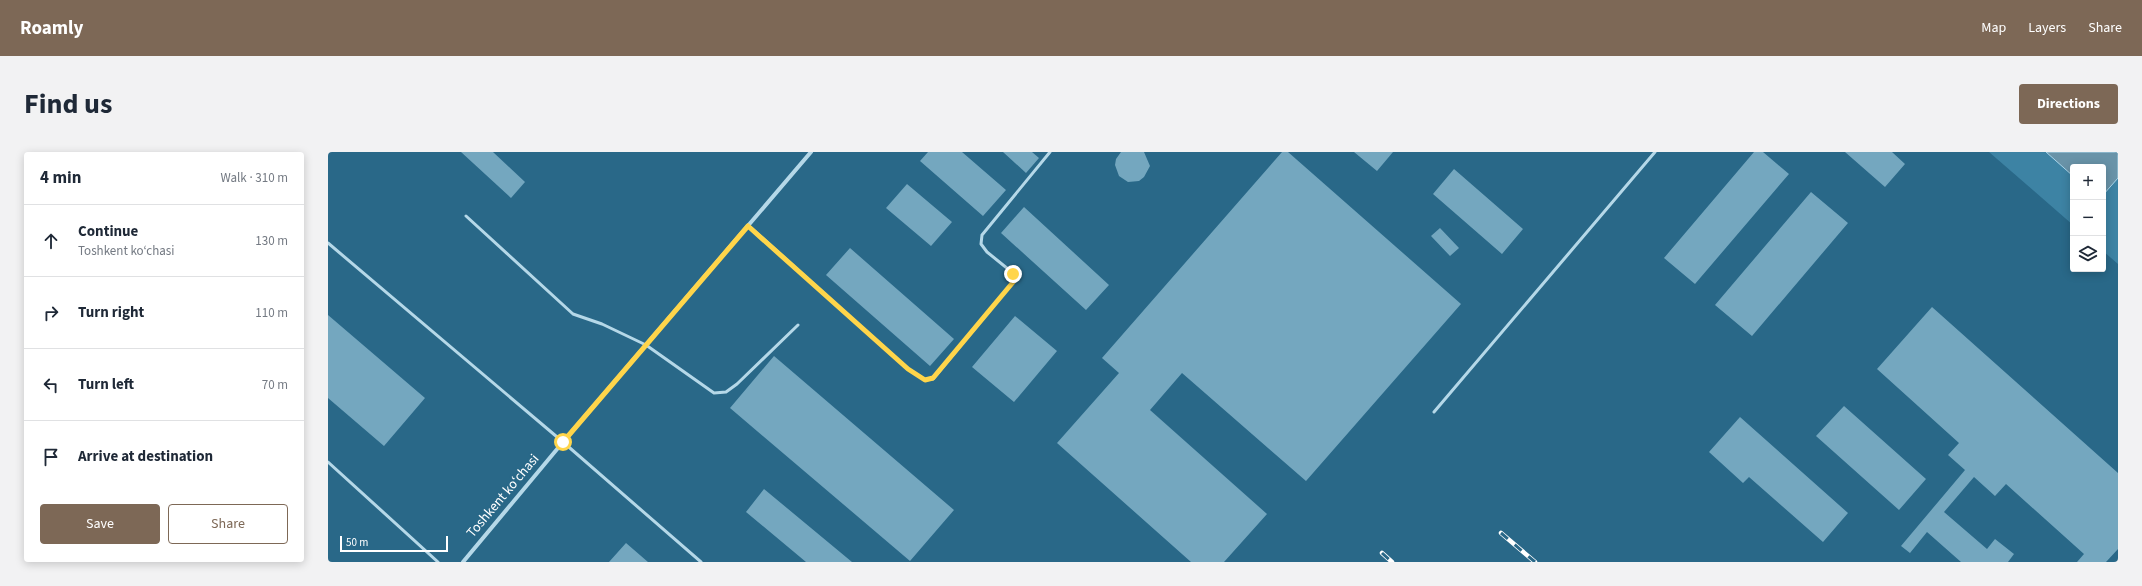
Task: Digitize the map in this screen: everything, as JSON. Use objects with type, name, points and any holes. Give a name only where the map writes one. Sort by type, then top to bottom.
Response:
[{"type":"street","name":"Toshkent ko‘chasi","points":[[462,562],[811,152]]},
{"type":"lane","points":[[748,226],[908,369],[925,380],[933,378],[1014,281],[1013,274],[987,252],[981,244],[982,235],[1050,152]]},
{"type":"lane","points":[[1434,412],[1655,152]]},
{"type":"lane","points":[[466,216],[573,314],[602,324],[646,345],[714,393],[726,392],[798,325]]},
{"type":"lane","points":[[328,243],[563,442],[701,562]]},
{"type":"lane","points":[[328,462],[438,562]]},
{"type":"shaded area","points":[[1989,152],[2118,152],[2118,264],[2106,254],[2106,164],[2070,164],[2070,222]]},
{"type":"shaded area","points":[[2046,152],[2118,152],[2118,178],[2106,192],[2106,164],[2070,164],[2070,173]]},
{"type":"building","points":[[461,152],[493,152],[525,182],[511,198]]},
{"type":"building","points":[[928,152],[962,152],[1006,190],[983,216],[920,161]]},
{"type":"building","points":[[1003,152],[1032,152],[1039,158],[1026,173]]},
{"type":"building","points":[[1121,152],[1144,152],[1150,166],[1144,177],[1139,181],[1128,182],[1119,176],[1115,165],[1116,159]]},
{"type":"building","points":[[1282,152],[1288,152],[1461,304],[1306,481],[1182,373],[1150,410],[1267,514],[1224,562],[1191,562],[1057,443],[1119,373],[1102,358]]},
{"type":"building","points":[[1354,152],[1393,152],[1377,171]]},
{"type":"building","points":[[1754,152],[1763,152],[1789,174],[1695,284],[1664,258]]},
{"type":"building","points":[[1845,152],[1892,152],[1905,164],[1885,187]]},
{"type":"building","points":[[1454,169],[1523,229],[1502,254],[1433,194]]},
{"type":"building","points":[[907,184],[952,222],[931,246],[886,208]]},
{"type":"building","points":[[1811,192],[1848,223],[1752,336],[1715,305]]},
{"type":"building","points":[[1024,207],[1109,285],[1086,310],[1001,233]]},
{"type":"building","points":[[1440,228],[1459,248],[1450,256],[1431,236]]},
{"type":"building","points":[[850,248],[954,339],[930,366],[826,275]]},
{"type":"building","points":[[1932,307],[2118,473],[2118,549],[2106,562],[2077,562],[2084,554],[2006,484],[1995,496],[1974,477],[1944,512],[1987,549],[1995,539],[2014,554],[2008,562],[1961,562],[1927,532],[1910,553],[1901,546],[1965,470],[1948,455],[1959,443],[1877,369]]},
{"type":"building","points":[[328,315],[425,398],[384,446],[328,398]]},
{"type":"building","points":[[1015,316],[1057,351],[1014,402],[972,367]]},
{"type":"building","points":[[774,356],[954,510],[910,561],[730,408]]},
{"type":"building","points":[[1844,406],[1926,479],[1899,510],[1816,436]]},
{"type":"building","points":[[1740,417],[1848,513],[1823,542],[1749,477],[1743,483],[1709,452]]},
{"type":"building","points":[[764,489],[852,562],[806,562],[746,512]]},
{"type":"building","points":[[626,543],[648,562],[609,562]]},
{"type":"railway","points":[[1501,533],[1535,562]]},
{"type":"railway","points":[[1382,553],[1392,562]]},
{"type":"route","points":[[563,442],[748,226],[908,369],[925,380],[933,378],[1014,281],[1013,274]]}]
